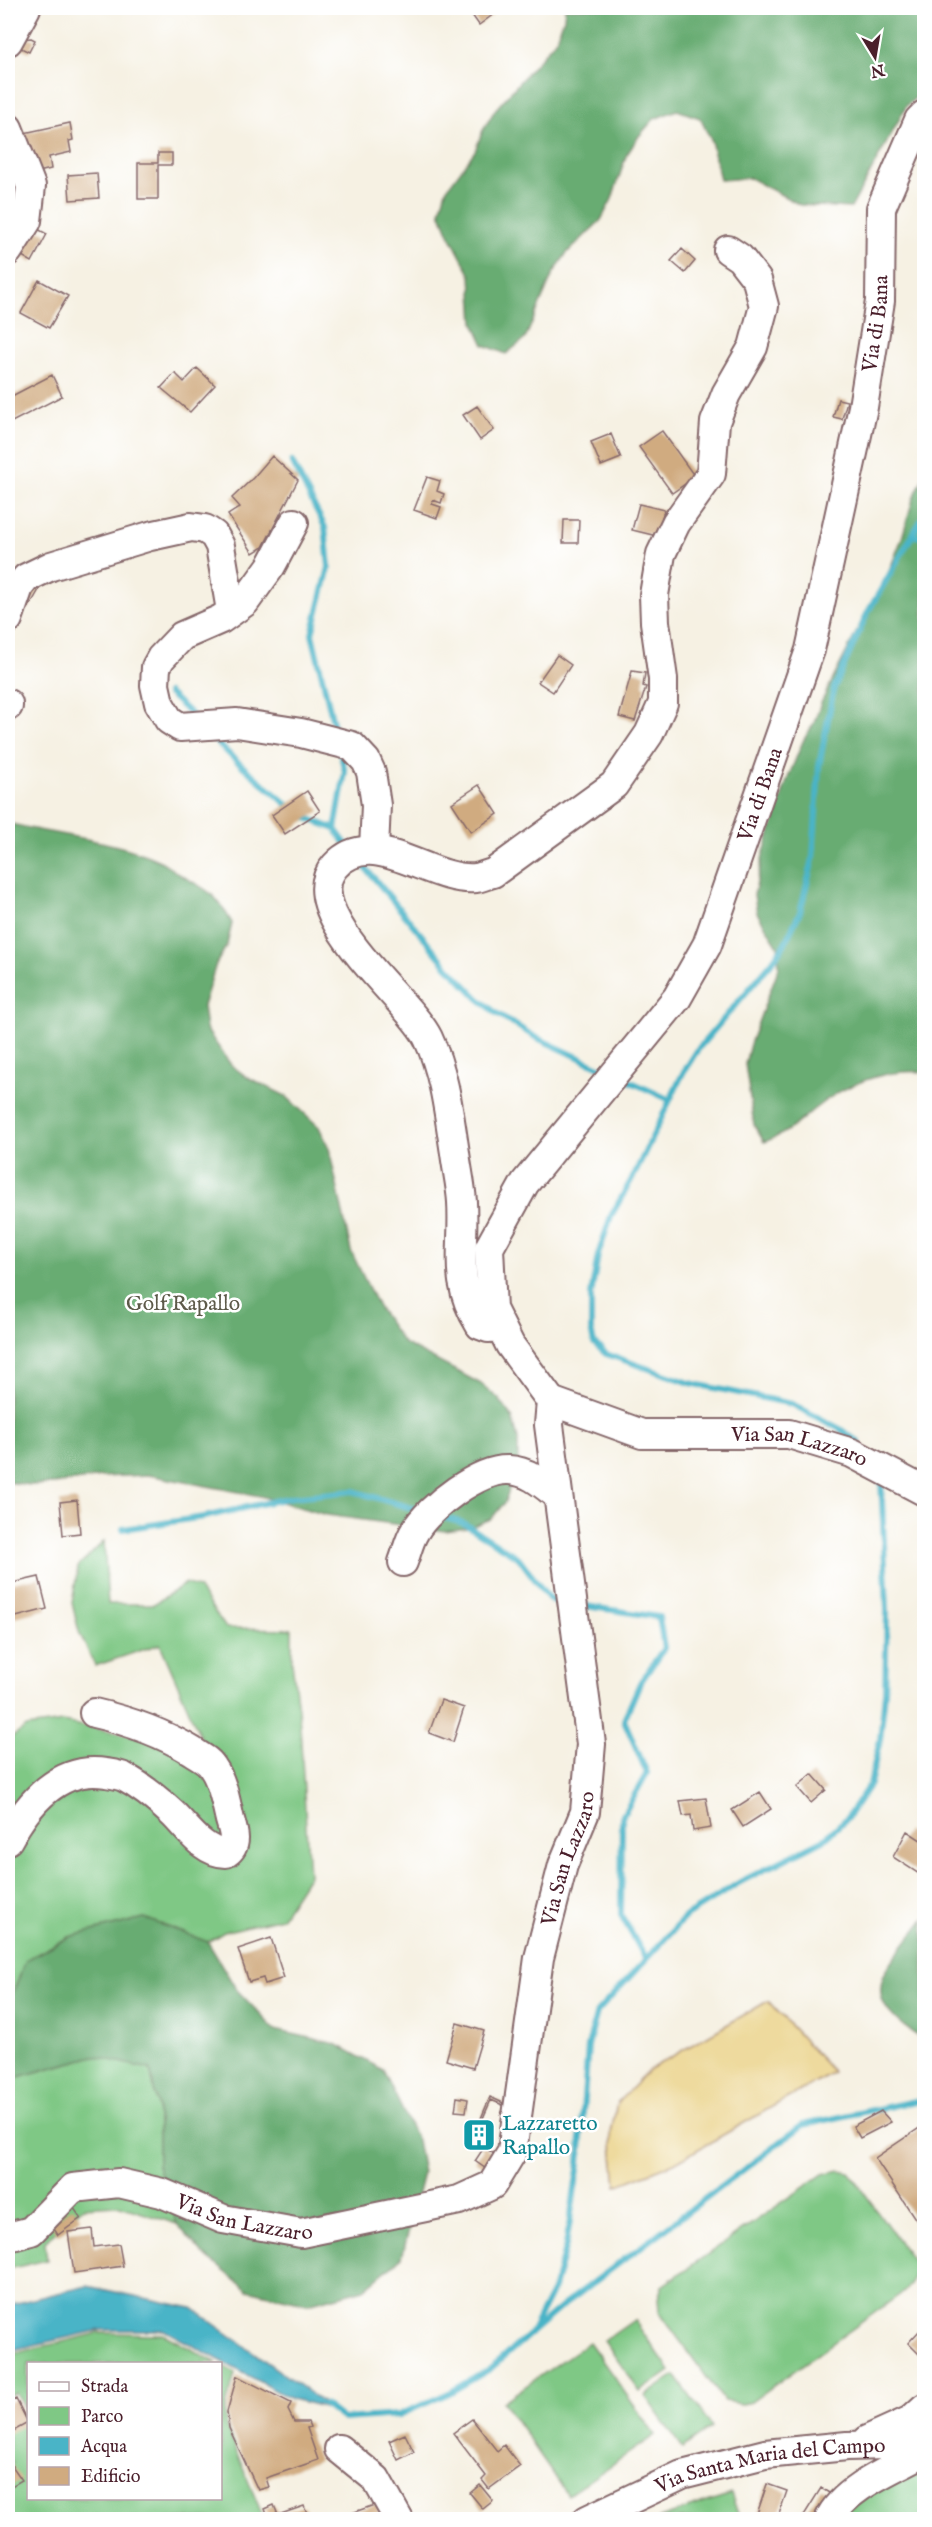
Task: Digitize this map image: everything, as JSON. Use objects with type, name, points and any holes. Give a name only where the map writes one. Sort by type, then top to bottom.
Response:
[{"type":"street","points":[[8,41],[26,8]]},
{"type":"street","name":"Via di Bana","points":[[551,1401],[510,1345],[492,1309],[489,1248],[525,1183],[677,998],[707,945],[810,650],[863,407],[880,302],[881,208],[919,120],[924,116]]},
{"type":"street","points":[[8,128],[31,186],[27,221],[8,251]]},
{"type":"street","points":[[500,1327],[488,1328],[480,1325],[466,1300],[462,1282],[462,1201],[448,1104],[428,1037],[343,934],[326,894],[326,878],[336,864],[354,853],[374,849],[427,869],[457,876],[476,878],[494,873],[614,785],[649,734],[663,703],[663,680],[655,622],[654,595],[662,554],[676,523],[711,474],[715,422],[726,394],[753,347],[764,306],[757,280],[740,258],[728,250]]},
{"type":"street","points":[[294,523],[271,566],[245,602],[221,619],[182,636],[161,658],[156,668],[155,684],[159,703],[165,715],[174,725],[180,727],[237,723],[302,733],[352,747],[366,761],[371,772],[376,805],[374,849]]},
{"type":"street","points":[[8,619],[19,586],[26,579],[51,566],[150,536],[190,527],[205,529],[214,535],[220,546],[231,611]]},
{"type":"street","name":"Via San Lazzaro","points":[[8,2237],[31,2231],[74,2188],[119,2183],[162,2193],[224,2219],[301,2233],[459,2200],[492,2185],[512,2152],[539,1958],[563,1865],[585,1812],[591,1744],[549,1425],[551,1401],[642,1434],[789,1434],[852,1453],[924,1491]]},
{"type":"street","points":[[403,1562],[415,1530],[449,1495],[484,1474],[509,1470],[537,1478],[558,1496]]},
{"type":"street","points":[[8,1840],[35,1800],[54,1784],[72,1774],[99,1772],[123,1776],[148,1794],[211,1850],[226,1853],[232,1849],[235,1842],[232,1828],[213,1768],[204,1759],[170,1737],[125,1720],[94,1713]]},
{"type":"street","points":[[847,2446],[880,2435],[911,2420],[924,2408]]},
{"type":"street","points":[[829,2520],[832,2512],[854,2491],[920,2443]]},
{"type":"street","name":"Via Santa Maria del Campo","points":[[587,2520],[682,2475],[765,2454],[847,2446],[920,2443]]},
{"type":"street","points":[[339,2449],[376,2479],[399,2520]]},
{"type":"green space","points":[[565,8],[924,8],[924,91],[907,105],[851,208],[800,205],[750,178],[720,180],[711,140],[700,118],[677,110],[654,119],[626,156],[612,199],[601,220],[566,254],[553,274],[525,339],[506,354],[484,345],[474,323],[471,276],[440,212],[446,190],[475,151],[483,130],[495,110],[556,40]]},
{"type":"green space","points":[[924,476],[924,1072],[895,1073],[851,1086],[825,1101],[796,1125],[764,1142],[754,1125],[745,1064],[750,1044],[779,967],[778,946],[757,913],[754,895],[763,855],[788,778],[803,741],[814,723],[821,703],[865,615],[879,597],[902,538],[913,499]]},
{"type":"green space","name":"Golf Rapallo","points":[[8,823],[124,848],[163,862],[210,893],[220,904],[232,923],[227,945],[216,964],[203,1006],[206,1029],[231,1065],[247,1077],[286,1096],[319,1127],[329,1148],[351,1251],[378,1307],[403,1343],[481,1384],[499,1399],[512,1417],[518,1439],[518,1461],[505,1502],[491,1519],[468,1528],[445,1531],[327,1515],[260,1496],[148,1475],[101,1477],[54,1484],[31,1485],[8,1482]]},
{"type":"green space","points":[[104,1541],[108,1604],[154,1604],[186,1583],[198,1588],[226,1628],[292,1629],[292,1662],[300,1725],[309,1875],[281,1918],[224,1932],[208,1942],[144,1918],[69,1937],[26,1960],[14,2078],[94,2056],[150,2069],[158,2108],[158,2165],[177,2224],[117,2205],[83,2207],[45,2242],[47,2260],[8,2269],[8,1740],[27,1727],[63,1722],[206,1750],[160,1644],[95,1666],[79,1632],[72,1603],[78,1567]]},
{"type":"green space","points":[[144,1918],[208,1942],[236,1989],[275,2030],[336,2044],[383,2070],[417,2140],[423,2173],[402,2257],[364,2289],[308,2304],[248,2290],[203,2254],[177,2224],[158,2165],[158,2108],[150,2069],[94,2056],[14,2078],[12,1995],[26,1960],[69,1937]]},
{"type":"green space","points":[[924,1919],[924,2040],[901,2024],[887,2009],[881,1996],[882,1982],[887,1968]]},
{"type":"green space","points":[[840,2170],[849,2172],[854,2178],[914,2263],[913,2280],[902,2293],[751,2402],[741,2404],[724,2401],[659,2312],[658,2298],[662,2286],[823,2174]]},
{"type":"green space","points":[[634,2320],[670,2371],[640,2392],[604,2341]]},
{"type":"green space","points":[[99,2333],[163,2334],[215,2362],[27,2362],[27,2411],[16,2393],[8,2396],[8,2355]]},
{"type":"green space","points":[[589,2342],[655,2435],[568,2495],[503,2402]]},
{"type":"green space","points":[[222,2366],[235,2373],[225,2411],[226,2427],[264,2519],[8,2519],[8,2465],[13,2463],[8,2456],[8,2426],[27,2416],[27,2500],[222,2500]]},
{"type":"green space","points":[[675,2375],[712,2427],[682,2448],[645,2396]]},
{"type":"green space","points":[[924,2468],[924,2519],[839,2520],[851,2501]]},
{"type":"green space","points":[[731,2494],[740,2519],[657,2519]]},
{"type":"sand","points":[[768,2001],[833,2072],[674,2163],[616,2186],[611,2133],[617,2103],[650,2069]]},
{"type":"water","points":[[87,2286],[192,2308],[332,2409],[291,2399],[164,2330],[100,2330],[8,2351],[8,2305]]},
{"type":"building","points":[[135,8],[135,11],[108,9]]},
{"type":"building","points":[[467,8],[502,8],[479,25]]},
{"type":"building","points":[[23,39],[35,40],[29,52],[19,47]]},
{"type":"building","points":[[70,123],[73,140],[69,141],[71,152],[49,157],[51,169],[34,173],[24,133]]},
{"type":"building","points":[[158,153],[172,153],[172,165],[158,165],[158,199],[138,199],[138,163],[158,163]]},
{"type":"building","points":[[97,173],[99,198],[70,200],[68,175]]},
{"type":"building","points":[[32,226],[47,234],[32,262],[17,253]]},
{"type":"building","points":[[682,249],[695,261],[685,273],[671,261]]},
{"type":"building","points":[[39,280],[68,296],[49,328],[21,313]]},
{"type":"building","points":[[197,368],[215,385],[190,412],[161,388],[175,373],[184,382]]},
{"type":"building","points":[[52,375],[62,396],[10,423],[8,398]]},
{"type":"building","points":[[838,399],[847,401],[842,419],[833,417]]},
{"type":"building","points":[[477,406],[494,430],[480,440],[463,415]]},
{"type":"building","points":[[662,431],[695,477],[672,493],[639,447]]},
{"type":"building","points":[[611,434],[621,458],[601,466],[591,442]]},
{"type":"building","points":[[272,456],[298,480],[263,547],[253,553],[228,515],[240,507],[232,498]]},
{"type":"building","points":[[427,477],[440,481],[437,491],[444,494],[441,503],[433,500],[432,504],[441,507],[437,518],[414,510]]},
{"type":"building","points":[[639,504],[664,510],[657,536],[632,530]]},
{"type":"building","points":[[564,520],[579,520],[578,543],[563,543]]},
{"type":"building","points":[[29,582],[40,588],[28,609],[17,603]]},
{"type":"building","points":[[557,655],[571,665],[553,692],[538,682]]},
{"type":"building","points":[[632,671],[645,673],[643,686],[646,687],[635,721],[619,717]]},
{"type":"building","points":[[479,785],[498,814],[471,832],[452,803]]},
{"type":"building","points":[[307,791],[320,811],[285,834],[272,815]]},
{"type":"building","points":[[77,1500],[80,1533],[63,1535],[60,1502]]},
{"type":"building","points":[[39,1577],[47,1609],[8,1619],[8,1584]]},
{"type":"building","points":[[8,1658],[12,1678],[8,1679]]},
{"type":"building","points":[[441,1700],[464,1708],[453,1742],[429,1733]]},
{"type":"building","points":[[812,1774],[826,1790],[811,1803],[797,1787]]},
{"type":"building","points":[[760,1792],[771,1809],[743,1827],[732,1810]]},
{"type":"building","points":[[706,1798],[711,1828],[693,1831],[691,1815],[683,1816],[680,1801]]},
{"type":"building","points":[[907,1831],[924,1842],[921,1853],[924,1855],[924,1862],[919,1874],[893,1857]]},
{"type":"building","points":[[271,1938],[284,1978],[265,1984],[263,1978],[249,1982],[238,1949]]},
{"type":"building","points":[[457,2023],[484,2031],[473,2068],[446,2060]]},
{"type":"building","points":[[457,2097],[468,2099],[466,2112],[455,2111]]},
{"type":"building","name":"Lazzaretto Rapallo","points":[[490,2097],[508,2105],[503,2115],[501,2114],[505,2106],[491,2100],[477,2132],[491,2138],[485,2148],[499,2157],[489,2171],[475,2161],[483,2149],[471,2142]]},
{"type":"building","points":[[881,2111],[891,2122],[860,2138],[853,2126]]},
{"type":"building","points":[[924,2125],[924,2232],[875,2158]]},
{"type":"building","points":[[73,2207],[81,2218],[58,2235],[50,2223]]},
{"type":"building","points":[[92,2229],[94,2247],[119,2244],[123,2266],[74,2273],[68,2232]]},
{"type":"building","points":[[920,2330],[924,2334],[924,2359],[908,2343]]},
{"type":"building","points":[[237,2376],[291,2403],[288,2410],[294,2422],[308,2422],[310,2427],[307,2428],[318,2460],[266,2478],[269,2487],[258,2490],[229,2428],[227,2412]]},
{"type":"building","points":[[16,2399],[27,2424],[8,2434],[8,2403]]},
{"type":"building","points":[[472,2419],[497,2451],[504,2445],[520,2466],[489,2489],[482,2480],[486,2476],[453,2433]]},
{"type":"building","points":[[405,2434],[414,2452],[398,2460],[389,2441]]},
{"type":"building","points":[[8,2460],[22,2480],[8,2488]]},
{"type":"building","points":[[767,2484],[787,2491],[777,2520],[755,2520]]},
{"type":"building","points":[[480,2485],[493,2501],[483,2509],[470,2493]]},
{"type":"building","points":[[821,2488],[839,2499],[825,2520],[801,2520]]},
{"type":"building","points":[[377,2504],[380,2515],[368,2520],[351,2520],[349,2514]]},
{"type":"building","points":[[274,2505],[278,2515],[304,2506],[309,2520],[269,2520],[265,2509]]},
{"type":"waterway","points":[[292,462],[325,527],[329,567],[312,634],[336,735]]},
{"type":"waterway","points":[[858,1442],[840,1429],[792,1404],[690,1383],[606,1354],[594,1343],[591,1330],[591,1295],[598,1255],[611,1216],[634,1175],[683,1073],[698,1049],[772,962],[784,945],[800,912],[813,859],[819,766],[834,688],[868,612],[924,515]]},
{"type":"waterway","points":[[914,536],[924,537]]},
{"type":"waterway","points":[[168,693],[193,716]]},
{"type":"waterway","points":[[208,733],[291,808]]},
{"type":"waterway","points":[[335,829],[345,772],[340,751]]},
{"type":"waterway","points":[[302,816],[335,829],[349,848]]},
{"type":"waterway","points":[[359,860],[448,967],[478,998],[496,1013],[535,1037],[606,1070]]},
{"type":"waterway","points":[[623,1078],[670,1100]]},
{"type":"waterway","points":[[325,2405],[343,2419],[399,2415],[449,2393],[490,2369],[531,2333],[554,2288],[566,2245],[579,2163],[588,2046],[597,2012],[686,1916],[740,1882],[823,1840],[847,1818],[870,1784],[880,1740],[885,1692],[887,1610],[881,1478]]},
{"type":"waterway","points":[[123,1529],[204,1517],[292,1497],[353,1491],[422,1511]]},
{"type":"waterway","points":[[438,1516],[463,1523],[519,1558],[550,1600],[566,1603]]},
{"type":"waterway","points":[[579,1605],[659,1617],[664,1648],[640,1683],[624,1720],[647,1773],[622,1817],[621,1915],[646,1959]]},
{"type":"waterway","points":[[533,2331],[561,2307],[803,2125],[924,2099]]},
{"type":"place","name":"Lazzaretto Rapallo","points":[[479,2135]]}]
